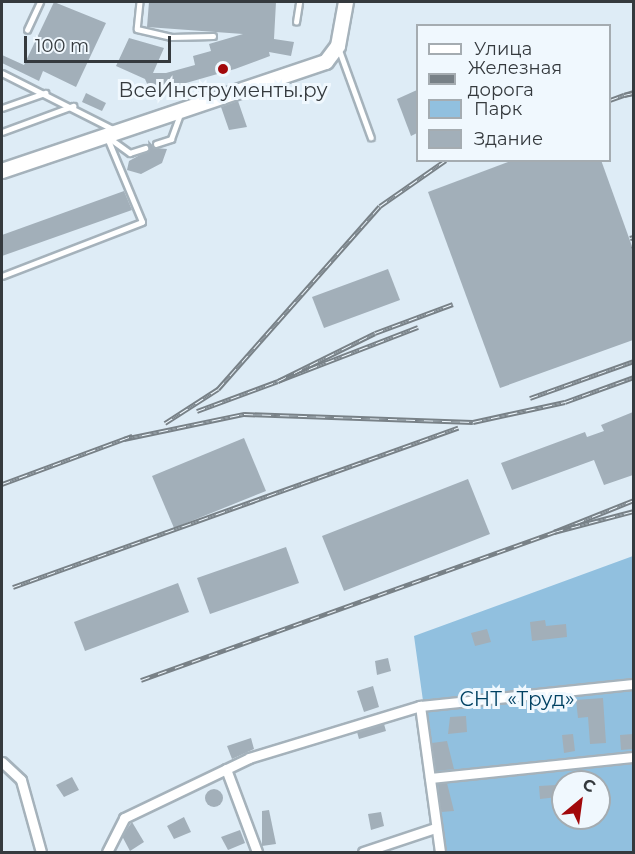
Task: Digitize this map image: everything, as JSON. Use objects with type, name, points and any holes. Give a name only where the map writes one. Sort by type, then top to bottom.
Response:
[{"type":"main road","points":[[2,170],[318,66],[338,46],[346,2]]},
{"type":"street","points":[[107,852],[124,818],[226,769],[420,706],[633,684]]},
{"type":"street","points":[[420,706],[440,852]]},
{"type":"street","points":[[430,778],[633,757]]},
{"type":"street","points":[[2,762],[21,780],[41,852]]},
{"type":"street","points":[[226,769],[257,852]]},
{"type":"street","points":[[363,852],[435,828]]},
{"type":"lane","points":[[27,30],[40,2]]},
{"type":"lane","points":[[140,2],[137,29],[171,37],[213,36]]},
{"type":"lane","points":[[296,22],[299,2]]},
{"type":"lane","points":[[338,46],[371,136]]},
{"type":"lane","points":[[2,73],[73,106],[112,134],[130,153],[145,147]]},
{"type":"lane","points":[[2,80],[9,77]]},
{"type":"lane","points":[[2,108],[45,93]]},
{"type":"lane","points":[[2,132],[73,106]]},
{"type":"lane","points":[[156,144],[171,139],[181,111]]},
{"type":"lane","points":[[2,276],[142,222],[112,134]]},
{"type":"green space","name":"СНТ «Труд»","points":[[633,556],[633,852],[444,852],[414,636]]},
{"type":"building","points":[[54,2],[106,23],[76,87],[43,71],[39,81],[2,63],[2,55],[24,65]]},
{"type":"building","points":[[149,2],[276,2],[274,39],[294,42],[291,56],[269,52],[270,56],[235,69],[151,93],[145,79],[116,66],[129,38],[164,48],[153,73],[166,73],[195,65],[193,56],[211,51],[209,44],[243,34],[147,27]]},
{"type":"building","points":[[416,90],[416,134],[411,136],[397,99]]},
{"type":"building","points":[[86,93],[106,103],[102,111],[82,102]]},
{"type":"building","points":[[238,101],[247,127],[229,130],[221,107]]},
{"type":"building","points":[[148,140],[155,148],[167,149],[162,163],[141,174],[127,170],[129,161],[149,150]]},
{"type":"building","points":[[508,162],[602,162],[633,249],[633,340],[500,388],[428,192]]},
{"type":"building","points":[[124,191],[132,210],[2,256],[2,235]]},
{"type":"building","points":[[388,269],[400,300],[324,328],[312,297]]},
{"type":"building","points":[[633,412],[633,475],[604,485],[594,460],[512,490],[501,463],[585,432],[587,437],[604,431],[601,425]]},
{"type":"building","points":[[244,438],[266,491],[174,528],[152,476]]},
{"type":"building","points":[[468,479],[490,534],[344,591],[322,536]]},
{"type":"building","points":[[286,547],[299,583],[210,614],[197,578]]},
{"type":"building","points":[[178,583],[189,612],[85,651],[74,622]]},
{"type":"building","points":[[545,620],[546,626],[566,624],[567,637],[532,641],[530,622]]},
{"type":"building","points":[[487,629],[491,642],[475,646],[471,633]]},
{"type":"building","points":[[388,658],[391,671],[377,675],[375,661]]},
{"type":"building","points":[[373,686],[379,707],[364,712],[357,691]]},
{"type":"building","points":[[603,698],[606,743],[590,744],[588,717],[578,718],[576,700]]},
{"type":"building","points":[[466,716],[467,732],[448,734],[450,717]]},
{"type":"building","points":[[384,724],[386,731],[359,739],[357,732]]},
{"type":"building","points":[[573,734],[575,751],[564,753],[562,735]]},
{"type":"building","points":[[633,734],[633,749],[621,750],[620,735]]},
{"type":"building","points":[[251,738],[254,749],[232,759],[227,746]]},
{"type":"building","points":[[447,741],[454,769],[436,771],[432,743]]},
{"type":"building","points":[[72,777],[79,790],[64,797],[56,785]]},
{"type":"building","points":[[447,783],[454,811],[441,812],[438,784]]},
{"type":"building","points":[[551,785],[551,798],[540,799],[539,786]]},
{"type":"building","points":[[214,789],[220,792],[223,798],[220,804],[214,807],[208,804],[205,798],[208,792]]},
{"type":"building","points":[[269,810],[276,844],[262,846],[262,811]]},
{"type":"building","points":[[381,812],[384,826],[371,830],[368,814]]},
{"type":"building","points":[[184,817],[191,832],[174,839],[167,826]]},
{"type":"building","points":[[132,822],[144,842],[130,851],[122,836]]},
{"type":"building","points":[[240,830],[245,843],[228,850],[221,837]]},
{"type":"railway","points":[[634,92],[624,95],[634,93]]},
{"type":"railway","points":[[611,100],[624,95]]},
{"type":"railway","points":[[165,423],[218,389],[380,206],[443,162]]},
{"type":"railway","points":[[630,238],[634,237]]},
{"type":"railway","points":[[418,327],[278,381],[375,333],[453,304]]},
{"type":"railway","points":[[530,398],[634,361]]},
{"type":"railway","points":[[124,439],[244,414],[473,422],[565,402],[634,377]]},
{"type":"railway","points":[[197,411],[278,381]]},
{"type":"railway","points":[[13,587],[458,428]]},
{"type":"railway","points":[[2,484],[132,436]]},
{"type":"railway","points":[[634,500],[554,532],[634,511]]},
{"type":"railway","points":[[141,680],[554,532]]},
{"type":"place","name":"ВсеИнструменты.ру","points":[[223,69]]}]
